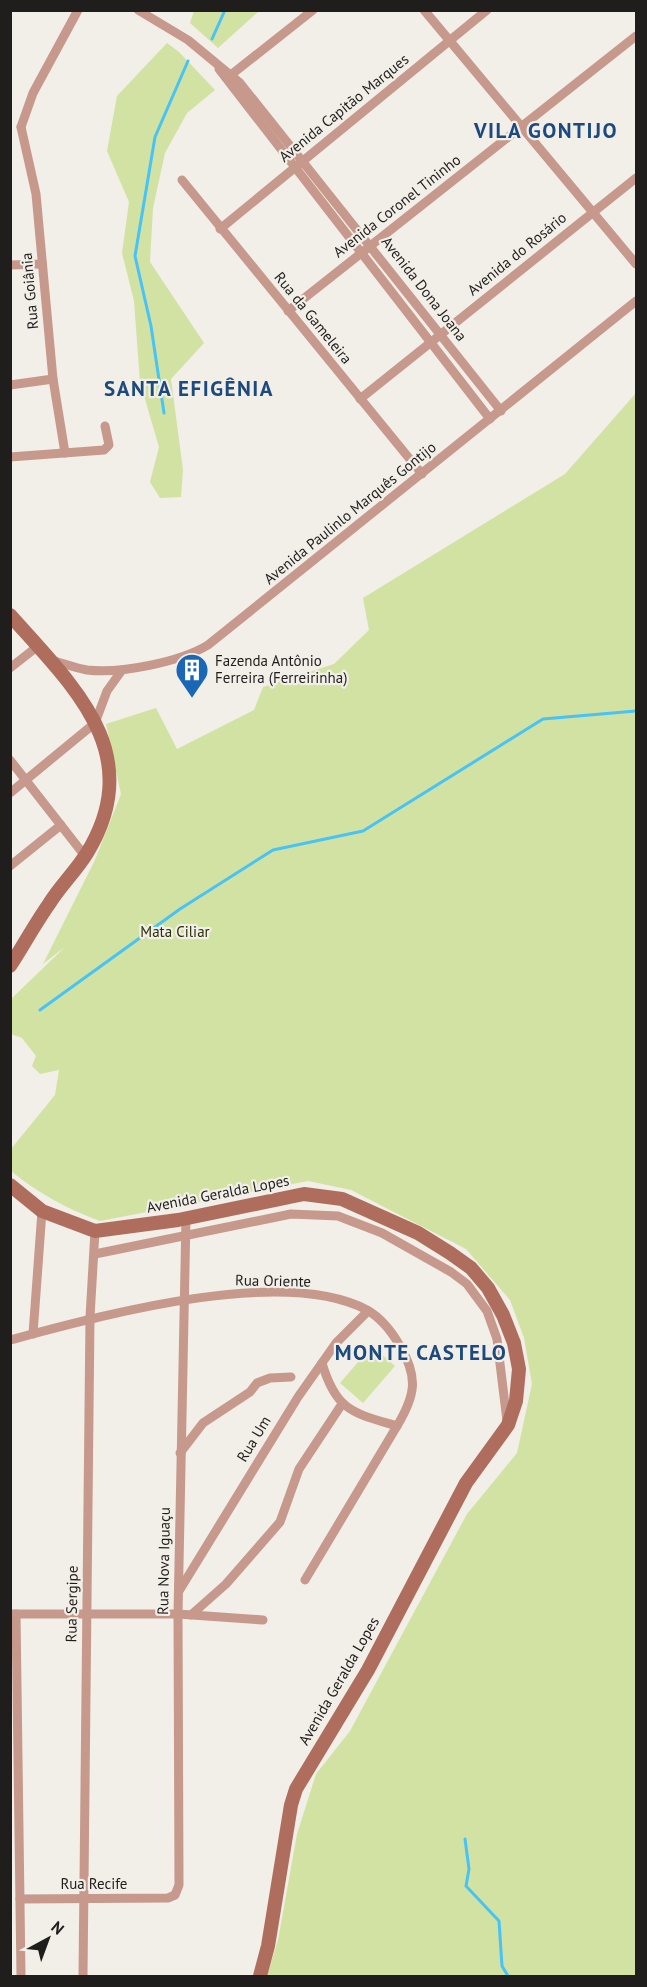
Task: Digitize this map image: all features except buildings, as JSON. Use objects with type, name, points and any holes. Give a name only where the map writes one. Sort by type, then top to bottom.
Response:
[{"type":"main road","points":[[10,615],[51,660],[100,730],[111,766],[109,788],[96,835],[85,856],[49,903],[10,966]]},
{"type":"main road","name":"Avenida Geralda Lopes","points":[[10,1185],[42,1211],[95,1231],[186,1218],[304,1194],[328,1196],[370,1209],[450,1253],[471,1268],[488,1288],[503,1315],[514,1343],[519,1369],[516,1401],[508,1425],[466,1483],[368,1670],[302,1775],[291,1805],[268,1946],[260,1977]]},
{"type":"street","points":[[10,123],[21,127],[33,93],[78,10]]},
{"type":"street","points":[[138,10],[188,40],[228,77],[313,10]]},
{"type":"street","points":[[424,10],[636,264]]},
{"type":"street","name":"Avenida Capitão Marques","points":[[220,229],[487,10]]},
{"type":"street","name":"Avenida Coronel Tininho","points":[[288,311],[636,36]]},
{"type":"street","name":"Avenida Dona Joana","points":[[228,77],[303,161],[501,411]]},
{"type":"street","name":"Avenida Dona Joana","points":[[228,77],[294,169],[490,419]]},
{"type":"street","name":"Rua Goiânia","points":[[21,127],[36,194],[53,379],[65,453]]},
{"type":"street","name":"Avenida do Rosário","points":[[360,399],[636,178]]},
{"type":"street","name":"Rua da Gameleira","points":[[182,180],[422,474]]},
{"type":"street","points":[[10,265],[42,264]]},
{"type":"street","name":"Avenida Paulinlo Marquês Gontijo","points":[[51,660],[86,669],[122,670],[188,654],[208,645],[636,301]]},
{"type":"street","points":[[10,385],[53,379]]},
{"type":"street","points":[[10,457],[104,450],[109,445],[105,426]]},
{"type":"street","points":[[10,668],[38,646]]},
{"type":"street","points":[[10,794],[27,781],[91,717],[122,670]]},
{"type":"street","points":[[10,760],[85,856]]},
{"type":"street","points":[[10,866],[61,825]]},
{"type":"street","points":[[33,1334],[42,1211]]},
{"type":"street","points":[[94,1254],[291,1214],[338,1216],[382,1233],[429,1258],[467,1284],[487,1311],[497,1339],[508,1425]]},
{"type":"street","name":"Rua Nova Iguaçu","points":[[168,1898],[178,1891],[180,1880],[177,1823],[178,1593],[186,1218]]},
{"type":"street","name":"Rua Sergipe","points":[[84,1977],[90,1317],[95,1231]]},
{"type":"street","name":"Rua Oriente","points":[[10,1340],[90,1317],[183,1300],[283,1293],[339,1300],[368,1311],[394,1335],[412,1375],[414,1392],[410,1404],[305,1580]]},
{"type":"street","name":"Rua Um","points":[[178,1593],[282,1421],[343,1334],[368,1311]]},
{"type":"street","points":[[322,1363],[335,1397],[342,1404],[364,1417],[397,1426]]},
{"type":"street","points":[[180,1453],[203,1423],[250,1392],[257,1383],[270,1378],[291,1377]]},
{"type":"street","points":[[191,1615],[226,1584],[280,1522],[299,1469],[342,1404]]},
{"type":"street","points":[[21,1977],[13,1614],[178,1614],[263,1620]]},
{"type":"street","name":"Rua Recife","points":[[20,1899],[168,1898]]},
{"type":"green space","points":[[194,10],[259,11],[218,48],[190,23]]},
{"type":"green space","points":[[167,43],[179,52],[215,90],[187,113],[165,153],[153,208],[150,262],[204,343],[171,379],[183,470],[181,497],[160,498],[150,482],[159,447],[140,382],[134,301],[122,253],[129,202],[107,151],[117,96]]},
{"type":"green space","name":"Mata Ciliar","points":[[636,393],[636,1976],[267,1976],[278,1940],[297,1834],[316,1774],[350,1731],[467,1514],[517,1453],[532,1384],[524,1338],[510,1300],[466,1249],[351,1190],[308,1181],[100,1221],[64,1206],[42,1193],[11,1171],[11,1149],[55,1095],[59,1070],[40,1074],[32,1066],[36,1056],[22,1038],[11,1034],[11,999],[66,946],[43,964],[95,860],[121,794],[106,724],[156,708],[177,749],[254,710],[263,687],[334,664],[369,630],[363,598],[565,474]]},
{"type":"green space","points":[[372,1346],[395,1366],[363,1403],[340,1383]]},
{"type":"waterway","points":[[212,39],[225,10]]},
{"type":"waterway","points":[[164,413],[151,326],[135,256],[155,137],[188,61]]},
{"type":"waterway","points":[[40,1010],[180,909],[273,850],[363,831],[543,719],[636,711]]},
{"type":"waterway","points":[[465,1839],[469,1869],[466,1886],[499,1921],[502,1966],[508,1976]]},
{"type":"place","name":"Fazenda Antônio Ferreira (Ferreirinha)","points":[[192,699]]},
{"type":"district","name":"VILA GONTIJO","points":[[546,131]]},
{"type":"district","name":"SANTA EFIGÊNIA","points":[[189,389]]},
{"type":"district","name":"MONTE CASTELO","points":[[421,1353]]}]
